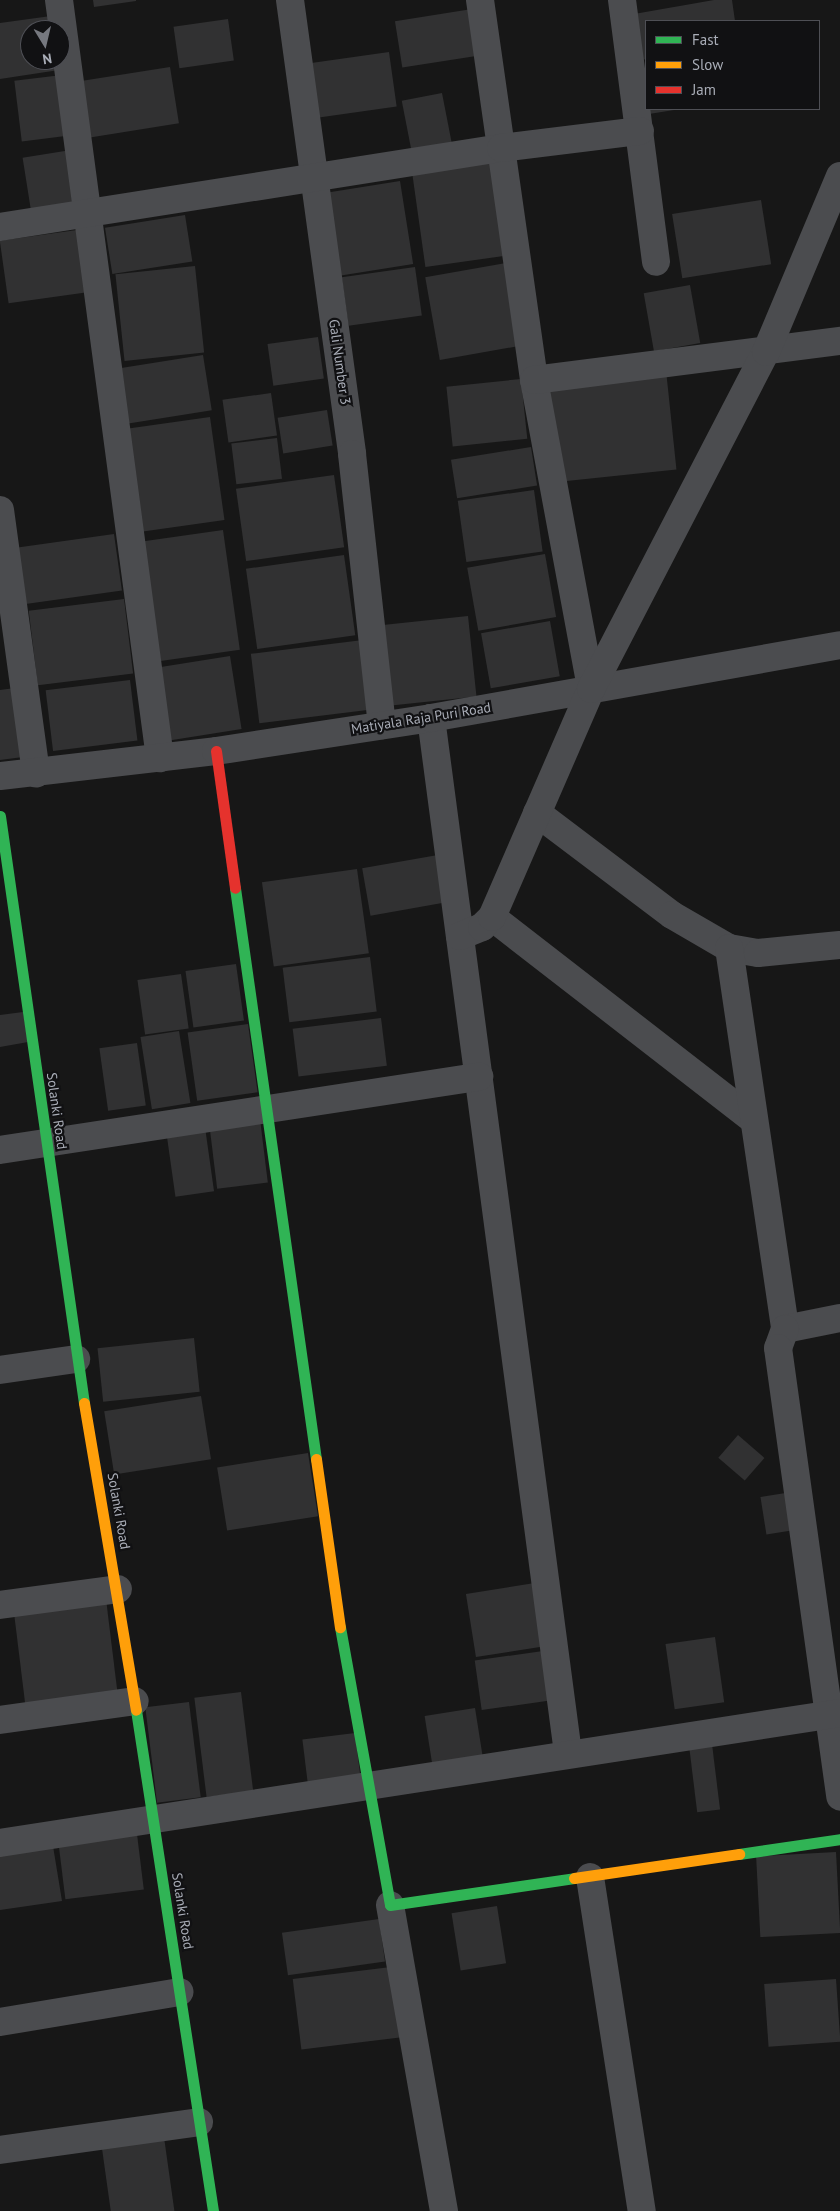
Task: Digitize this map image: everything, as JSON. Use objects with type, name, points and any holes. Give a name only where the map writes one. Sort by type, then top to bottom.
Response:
[{"type":"street","points":[[59,0],[160,758]]},
{"type":"street","name":"Gali Number 3","points":[[290,0],[352,454],[382,725]]},
{"type":"street","points":[[480,0],[534,380],[591,688]]},
{"type":"street","points":[[622,0],[656,262]]},
{"type":"street","points":[[0,227],[315,179],[501,148],[640,132]]},
{"type":"street","points":[[460,936],[482,927],[492,917],[591,688],[766,352],[840,176]]},
{"type":"street","points":[[534,380],[766,352],[840,341]]},
{"type":"street","points":[[0,510],[36,774]]},
{"type":"street","name":"Matiyala Raja Puri Road","points":[[0,776],[36,774],[216,751],[432,718],[591,688],[840,645]]},
{"type":"street","points":[[432,718],[568,1754]]},
{"type":"street","points":[[216,751],[337,1612],[371,1789],[444,2211]]},
{"type":"street","points":[[537,812],[672,915],[728,948],[758,953],[840,945]]},
{"type":"street","name":"Solanki Road","points":[[0,816],[76,1359],[118,1589],[213,2211]]},
{"type":"street","points":[[492,917],[754,1120]]},
{"type":"street","points":[[728,948],[785,1329],[778,1348],[829,1606],[840,1797]]},
{"type":"street","points":[[0,1150],[479,1077]]},
{"type":"street","points":[[785,1329],[840,1318]]},
{"type":"street","points":[[0,1370],[76,1359]]},
{"type":"street","points":[[0,1605],[118,1589]]},
{"type":"street","points":[[0,1720],[135,1701]]},
{"type":"street","points":[[0,1843],[371,1789],[568,1754],[835,1714]]},
{"type":"street","points":[[390,1905],[840,1839]]},
{"type":"street","points":[[590,1877],[642,2211]]},
{"type":"street","points":[[0,2022],[180,1992]]},
{"type":"street","points":[[0,2150],[199,2122]]},
{"type":"building","points":[[93,0],[136,0],[136,1],[94,7]]},
{"type":"building","points":[[714,0],[732,0],[735,20],[645,20],[645,59],[642,60],[634,14]]},
{"type":"building","points":[[472,9],[479,55],[402,68],[395,21]]},
{"type":"building","points":[[51,16],[52,20],[22,20]]},
{"type":"building","points":[[228,19],[234,61],[179,68],[174,27]]},
{"type":"building","points":[[20,20],[20,70],[59,70],[0,79],[0,23]]},
{"type":"building","points":[[389,52],[397,106],[315,118],[308,63]]},
{"type":"building","points":[[170,67],[179,123],[90,137],[81,81]]},
{"type":"building","points":[[62,75],[69,136],[22,141],[14,81]]},
{"type":"building","points":[[442,93],[452,145],[412,153],[402,101]]},
{"type":"building","points":[[648,110],[674,110],[649,114]]},
{"type":"building","points":[[71,150],[79,203],[31,211],[23,158]]},
{"type":"building","points":[[490,159],[504,256],[425,267],[412,170]]},
{"type":"building","points":[[400,181],[413,264],[341,275],[328,192]]},
{"type":"building","points":[[761,200],[771,264],[682,278],[672,214]]},
{"type":"building","points":[[185,215],[192,261],[112,274],[105,228]]},
{"type":"building","points":[[84,229],[93,291],[9,303],[0,241]]},
{"type":"building","points":[[506,263],[521,346],[440,360],[425,277]]},
{"type":"building","points":[[195,266],[204,353],[125,361],[115,274]]},
{"type":"building","points":[[415,267],[422,316],[349,326],[342,277]]},
{"type":"building","points":[[690,285],[700,343],[654,351],[644,293]]},
{"type":"building","points":[[318,337],[324,379],[273,386],[267,344]]},
{"type":"building","points":[[203,355],[212,410],[127,424],[118,368]]},
{"type":"building","points":[[666,370],[676,469],[557,482],[547,383]]},
{"type":"building","points":[[521,379],[527,439],[453,447],[446,387]]},
{"type":"building","points":[[271,393],[277,436],[228,442],[222,400]]},
{"type":"building","points":[[327,410],[333,446],[283,453],[278,418]]},
{"type":"building","points":[[210,417],[224,520],[132,533],[118,430]]},
{"type":"building","points":[[277,438],[282,479],[236,484],[231,444]]},
{"type":"building","points":[[531,447],[537,486],[457,498],[451,460]]},
{"type":"building","points":[[334,475],[344,547],[246,561],[236,489]]},
{"type":"building","points":[[534,490],[543,551],[466,562],[458,501]]},
{"type":"building","points":[[223,530],[240,650],[161,661],[144,541]]},
{"type":"building","points":[[114,534],[122,590],[24,604],[16,548]]},
{"type":"building","points":[[545,554],[556,617],[478,631],[467,568]]},
{"type":"building","points":[[344,555],[355,635],[257,649],[246,569]]},
{"type":"building","points":[[124,599],[133,673],[38,685],[29,611]]},
{"type":"building","points":[[468,616],[476,697],[389,706],[380,625]]},
{"type":"building","points":[[550,621],[560,676],[491,688],[481,633]]},
{"type":"building","points":[[363,640],[372,709],[259,723],[251,654]]},
{"type":"building","points":[[230,656],[242,729],[165,741],[153,668]]},
{"type":"building","points":[[130,680],[137,741],[53,751],[46,690]]},
{"type":"building","points":[[15,688],[23,757],[0,760],[0,690]]},
{"type":"building","points":[[438,855],[446,902],[371,916],[362,868]]},
{"type":"building","points":[[357,869],[369,953],[274,967],[262,882]]},
{"type":"building","points":[[370,957],[377,1012],[289,1022],[283,968]]},
{"type":"building","points":[[236,964],[244,1020],[193,1028],[185,971]]},
{"type":"building","points":[[181,974],[189,1028],[145,1035],[137,980]]},
{"type":"building","points":[[23,1012],[28,1042],[0,1047],[0,1015]]},
{"type":"building","points":[[381,1018],[387,1066],[299,1076],[293,1029]]},
{"type":"building","points":[[248,1024],[258,1092],[197,1101],[188,1032]]},
{"type":"building","points":[[179,1031],[190,1103],[152,1109],[140,1037]]},
{"type":"building","points":[[137,1043],[146,1105],[108,1111],[99,1048]]},
{"type":"building","points":[[260,1119],[268,1183],[217,1189],[209,1125]]},
{"type":"building","points":[[205,1127],[214,1191],[175,1197],[166,1132]]},
{"type":"building","points":[[194,1338],[200,1392],[103,1402],[98,1348]]},
{"type":"building","points":[[201,1396],[211,1459],[114,1475],[104,1411]]},
{"type":"building","points":[[738,1435],[764,1458],[745,1481],[718,1458]]},
{"type":"building","points":[[308,1453],[318,1516],[227,1531],[217,1467]]},
{"type":"building","points":[[798,1491],[804,1529],[766,1534],[760,1497]]},
{"type":"building","points":[[541,1582],[551,1645],[476,1657],[466,1594]]},
{"type":"building","points":[[106,1599],[118,1698],[26,1710],[14,1610]]},
{"type":"building","points":[[715,1637],[724,1702],[675,1709],[665,1644]]},
{"type":"building","points":[[550,1650],[557,1700],[482,1710],[475,1661]]},
{"type":"building","points":[[241,1692],[253,1791],[207,1797],[194,1698]]},
{"type":"building","points":[[189,1702],[201,1797],[157,1803],[145,1707]]},
{"type":"building","points":[[475,1708],[484,1764],[434,1772],[425,1716]]},
{"type":"building","points":[[355,1733],[361,1781],[308,1787],[302,1739]]},
{"type":"building","points":[[712,1744],[720,1810],[697,1812],[689,1747]]},
{"type":"building","points":[[136,1826],[144,1890],[65,1899],[58,1836]]},
{"type":"building","points":[[52,1840],[62,1901],[0,1910],[0,1848]]},
{"type":"building","points":[[836,1852],[840,1933],[760,1937],[756,1856]]},
{"type":"building","points":[[497,1906],[506,1963],[461,1970],[452,1913]]},
{"type":"building","points":[[379,1919],[385,1962],[288,1975],[282,1933]]},
{"type":"building","points":[[391,1967],[400,2037],[301,2050],[293,1979]]},
{"type":"building","points":[[836,1979],[840,2042],[769,2047],[764,1984]]},
{"type":"building","points":[[164,2137],[174,2211],[111,2211],[102,2146]]},
{"type":"traffic: fast","points":[[0,816],[84,1403]]},
{"type":"traffic: fast","points":[[235,888],[316,1459]]},
{"type":"traffic: fast","points":[[340,1627],[390,1905],[574,1878]]},
{"type":"traffic: fast","points":[[136,1710],[213,2211]]},
{"type":"traffic: fast","points":[[739,1854],[840,1839]]},
{"type":"traffic: slow","points":[[84,1403],[136,1710]]},
{"type":"traffic: slow","points":[[316,1459],[340,1627]]},
{"type":"traffic: slow","points":[[574,1878],[739,1854]]},
{"type":"traffic: jam","points":[[216,751],[235,888]]}]
